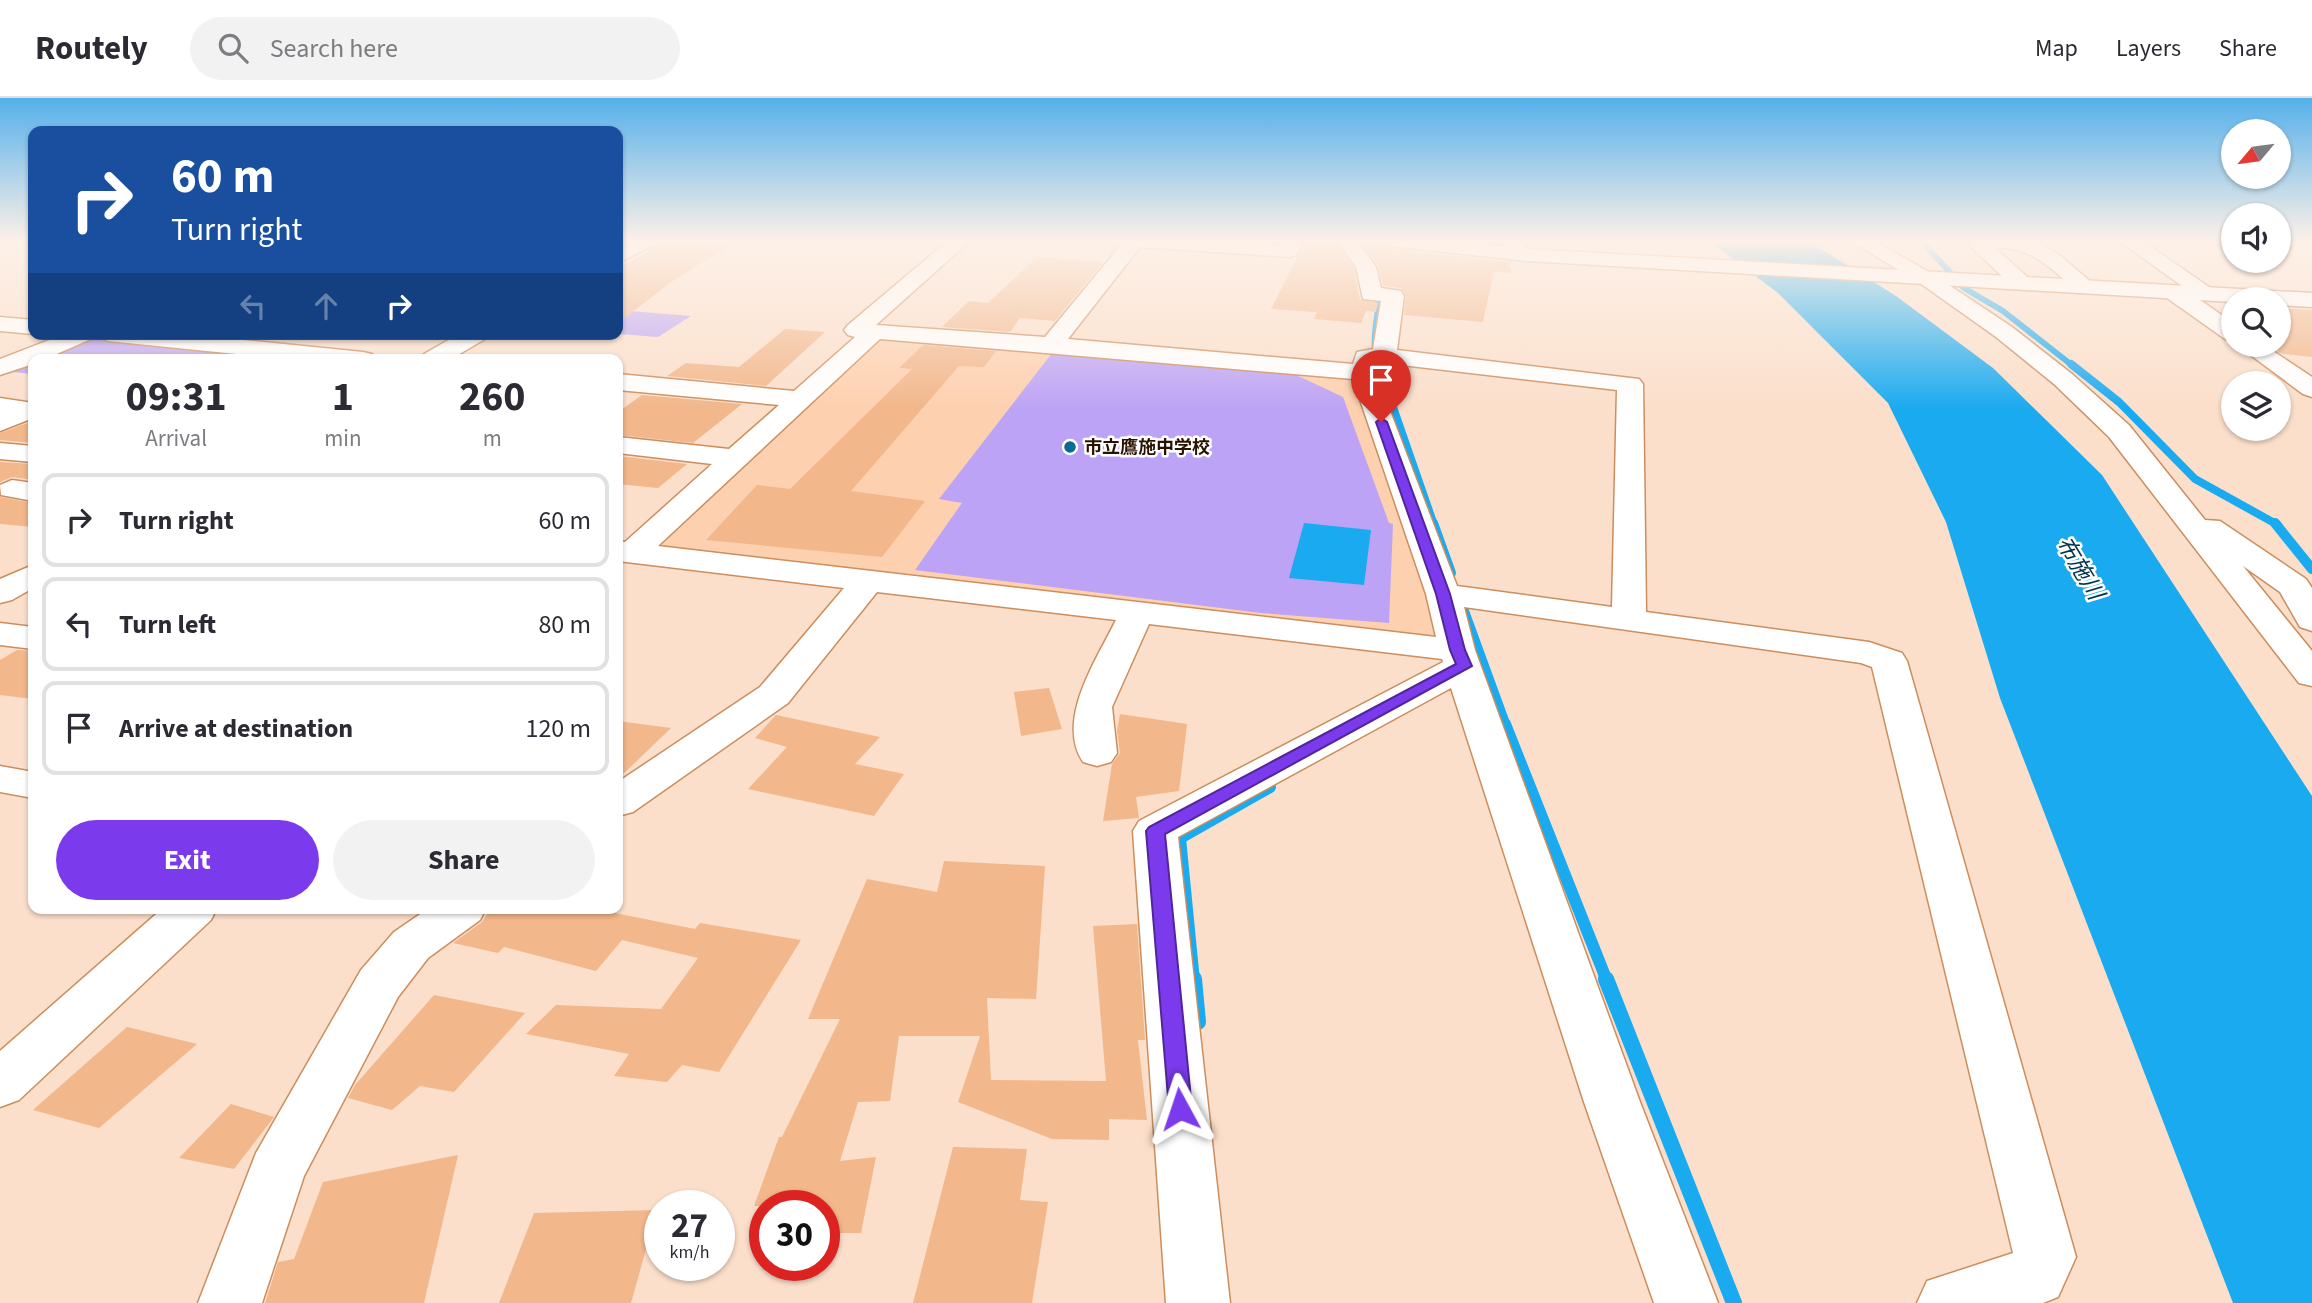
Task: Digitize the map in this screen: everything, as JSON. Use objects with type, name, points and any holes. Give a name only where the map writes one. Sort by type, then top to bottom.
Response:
[{"type":"street","points":[[895,296],[856,330],[1051,345],[1374,364],[1630,384],[1629,620]]},
{"type":"street","points":[[1051,345],[1088,296]]},
{"type":"street","points":[[1393,296],[1374,364],[1461,658],[1612,1101],[1686,1303]]},
{"type":"street","points":[[1952,296],[2004,332],[2119,431],[2311,671]]},
{"type":"street","points":[[2180,296],[2221,326]]},
{"type":"street","points":[[2240,296],[2310,301]]},
{"type":"street","points":[[0,324],[28,327]]},
{"type":"street","points":[[625,552],[874,332]]},
{"type":"street","points":[[35,354],[71,340]]},
{"type":"street","points":[[169,340],[312,354]]},
{"type":"street","points":[[442,354],[466,340]]},
{"type":"street","points":[[2291,356],[2312,359]]},
{"type":"street","points":[[0,368],[28,357]]},
{"type":"street","points":[[2267,357],[2312,389]]},
{"type":"street","points":[[623,382],[799,399]]},
{"type":"street","points":[[0,407],[28,410]]},
{"type":"street","points":[[0,423],[28,411]]},
{"type":"street","points":[[623,446],[734,458]]},
{"type":"street","points":[[0,451],[28,454]]},
{"type":"street","points":[[2189,518],[2220,533],[2303,586],[2312,620]]},
{"type":"street","points":[[625,552],[1137,612],[1461,658]]},
{"type":"street","points":[[0,593],[28,578]]},
{"type":"street","points":[[623,799],[774,695],[867,582]]},
{"type":"street","points":[[1443,594],[1869,653],[1889,661],[2045,1257],[2036,1276],[1949,1303]]},
{"type":"street","points":[[1097,752],[1093,707],[1137,612]]},
{"type":"street","points":[[0,634],[28,637]]},
{"type":"street","points":[[1198,1303],[1155,831],[1461,658]]},
{"type":"street","points":[[0,1084],[187,914]]},
{"type":"street","points":[[230,1303],[277,1171],[379,984],[411,945],[455,914]]},
{"type":"shaded area","points":[[623,310],[691,316],[658,337],[623,334]]},
{"type":"shaded area","name":"市立鷹施中学校","points":[[877,334],[1356,375],[1443,640],[649,550]]},
{"type":"shaded area","points":[[81,340],[136,340],[248,350],[240,354],[45,354]]},
{"type":"shaded area","points":[[1052,353],[1292,373],[1343,397],[1389,523],[1393,524],[1389,623],[1261,613],[915,570],[962,503],[939,499]]},
{"type":"shaded area","points":[[28,361],[28,374],[2,371]]},
{"type":"water","name":"布施川","points":[[1781,296],[1896,296],[1993,368],[2102,475],[2312,796],[2312,1303],[2233,1303],[2000,698],[1946,522],[1888,403]]},
{"type":"water","points":[[1304,523],[1371,530],[1364,585],[1289,578]]},
{"type":"building","points":[[623,296],[653,296],[623,319]]},
{"type":"building","points":[[995,296],[1075,296],[1055,321],[1020,318],[1010,332],[942,327],[969,301],[988,303]]},
{"type":"building","points":[[1277,296],[1359,296],[1360,300],[1378,303],[1376,312],[1366,311],[1361,323],[1314,319],[1317,312],[1271,309]]},
{"type":"building","points":[[1406,296],[1489,296],[1483,322],[1404,315]]},
{"type":"building","points":[[2291,309],[2312,310],[2312,357],[2291,355]]},
{"type":"building","points":[[785,329],[825,332],[766,386],[667,376],[686,363],[739,367]]},
{"type":"building","points":[[923,345],[996,351],[984,367],[959,366],[851,491],[925,501],[882,557],[706,540],[757,485],[790,489],[912,369],[899,368]]},
{"type":"building","points":[[642,395],[742,404],[693,443],[623,436],[623,408]]},
{"type":"building","points":[[28,423],[28,443],[0,440],[0,433]]},
{"type":"building","points":[[623,457],[687,464],[658,488],[623,484]]},
{"type":"building","points":[[0,462],[28,464],[28,479],[12,477],[0,482]]},
{"type":"building","points":[[0,497],[28,502],[28,527],[0,524]]},
{"type":"building","points":[[17,650],[28,651],[28,698],[0,695],[0,660]]},
{"type":"building","points":[[1049,688],[1062,729],[1021,736],[1014,692]]},
{"type":"building","points":[[1120,714],[1187,724],[1179,791],[1136,797],[1139,818],[1103,821],[1112,764],[1120,753],[1117,731]]},
{"type":"building","points":[[776,715],[880,737],[855,764],[904,774],[874,816],[748,789],[787,747],[755,738]]},
{"type":"building","points":[[623,722],[671,728],[623,774]]},
{"type":"building","points":[[944,861],[1045,866],[1036,999],[987,998],[991,1080],[1106,1081],[1093,926],[1137,924],[1145,1040],[1138,1040],[1147,1120],[1109,1119],[1109,1140],[1052,1139],[958,1102],[980,1036],[899,1036],[890,1101],[858,1102],[840,1161],[876,1157],[861,1233],[840,1233],[840,1190],[760,1190],[779,1137],[782,1137],[840,1019],[808,1019],[867,879],[937,892]]},
{"type":"building","points":[[487,914],[620,914],[695,929],[700,923],[801,940],[719,1072],[682,1065],[667,1082],[614,1076],[629,1054],[526,1034],[556,1005],[661,1009],[698,958],[622,940],[596,971],[504,947],[498,953],[453,943],[482,922]]},
{"type":"building","points":[[434,995],[525,1013],[454,1092],[420,1086],[392,1110],[348,1098],[355,1085]]},
{"type":"building","points":[[127,1027],[197,1044],[99,1128],[33,1110]]},
{"type":"building","points":[[231,1104],[274,1117],[234,1169],[179,1158]]},
{"type":"building","points":[[953,1147],[1027,1149],[1020,1200],[1048,1202],[1032,1303],[913,1303]]},
{"type":"building","points":[[458,1155],[424,1303],[265,1303],[278,1262],[294,1259],[323,1182]]},
{"type":"building","points":[[644,1210],[644,1256],[631,1303],[499,1303],[534,1213]]},
{"type":"waterway","points":[[1378,366],[1375,338],[1379,296]]},
{"type":"waterway","points":[[1978,296],[2003,311],[2073,366]]},
{"type":"waterway","points":[[1378,364],[1434,525]]},
{"type":"waterway","points":[[2071,364],[2119,402],[2195,479],[2275,524]]},
{"type":"waterway","points":[[1433,523],[1451,573]]},
{"type":"waterway","points":[[2275,524],[2312,569]]},
{"type":"waterway","points":[[1464,611],[1506,726]]},
{"type":"waterway","points":[[1505,724],[1607,981]]},
{"type":"waterway","points":[[1194,981],[1180,838],[1270,787]]},
{"type":"waterway","points":[[1194,979],[1198,1022]]},
{"type":"waterway","points":[[1606,979],[1734,1303]]},
{"type":"place","name":"市立鷹施中学校","points":[[1070,447]]},
{"type":"route","points":[[1180,1109],[1155,831],[1464,666],[1457,650],[1443,594],[1381,422]]}]
